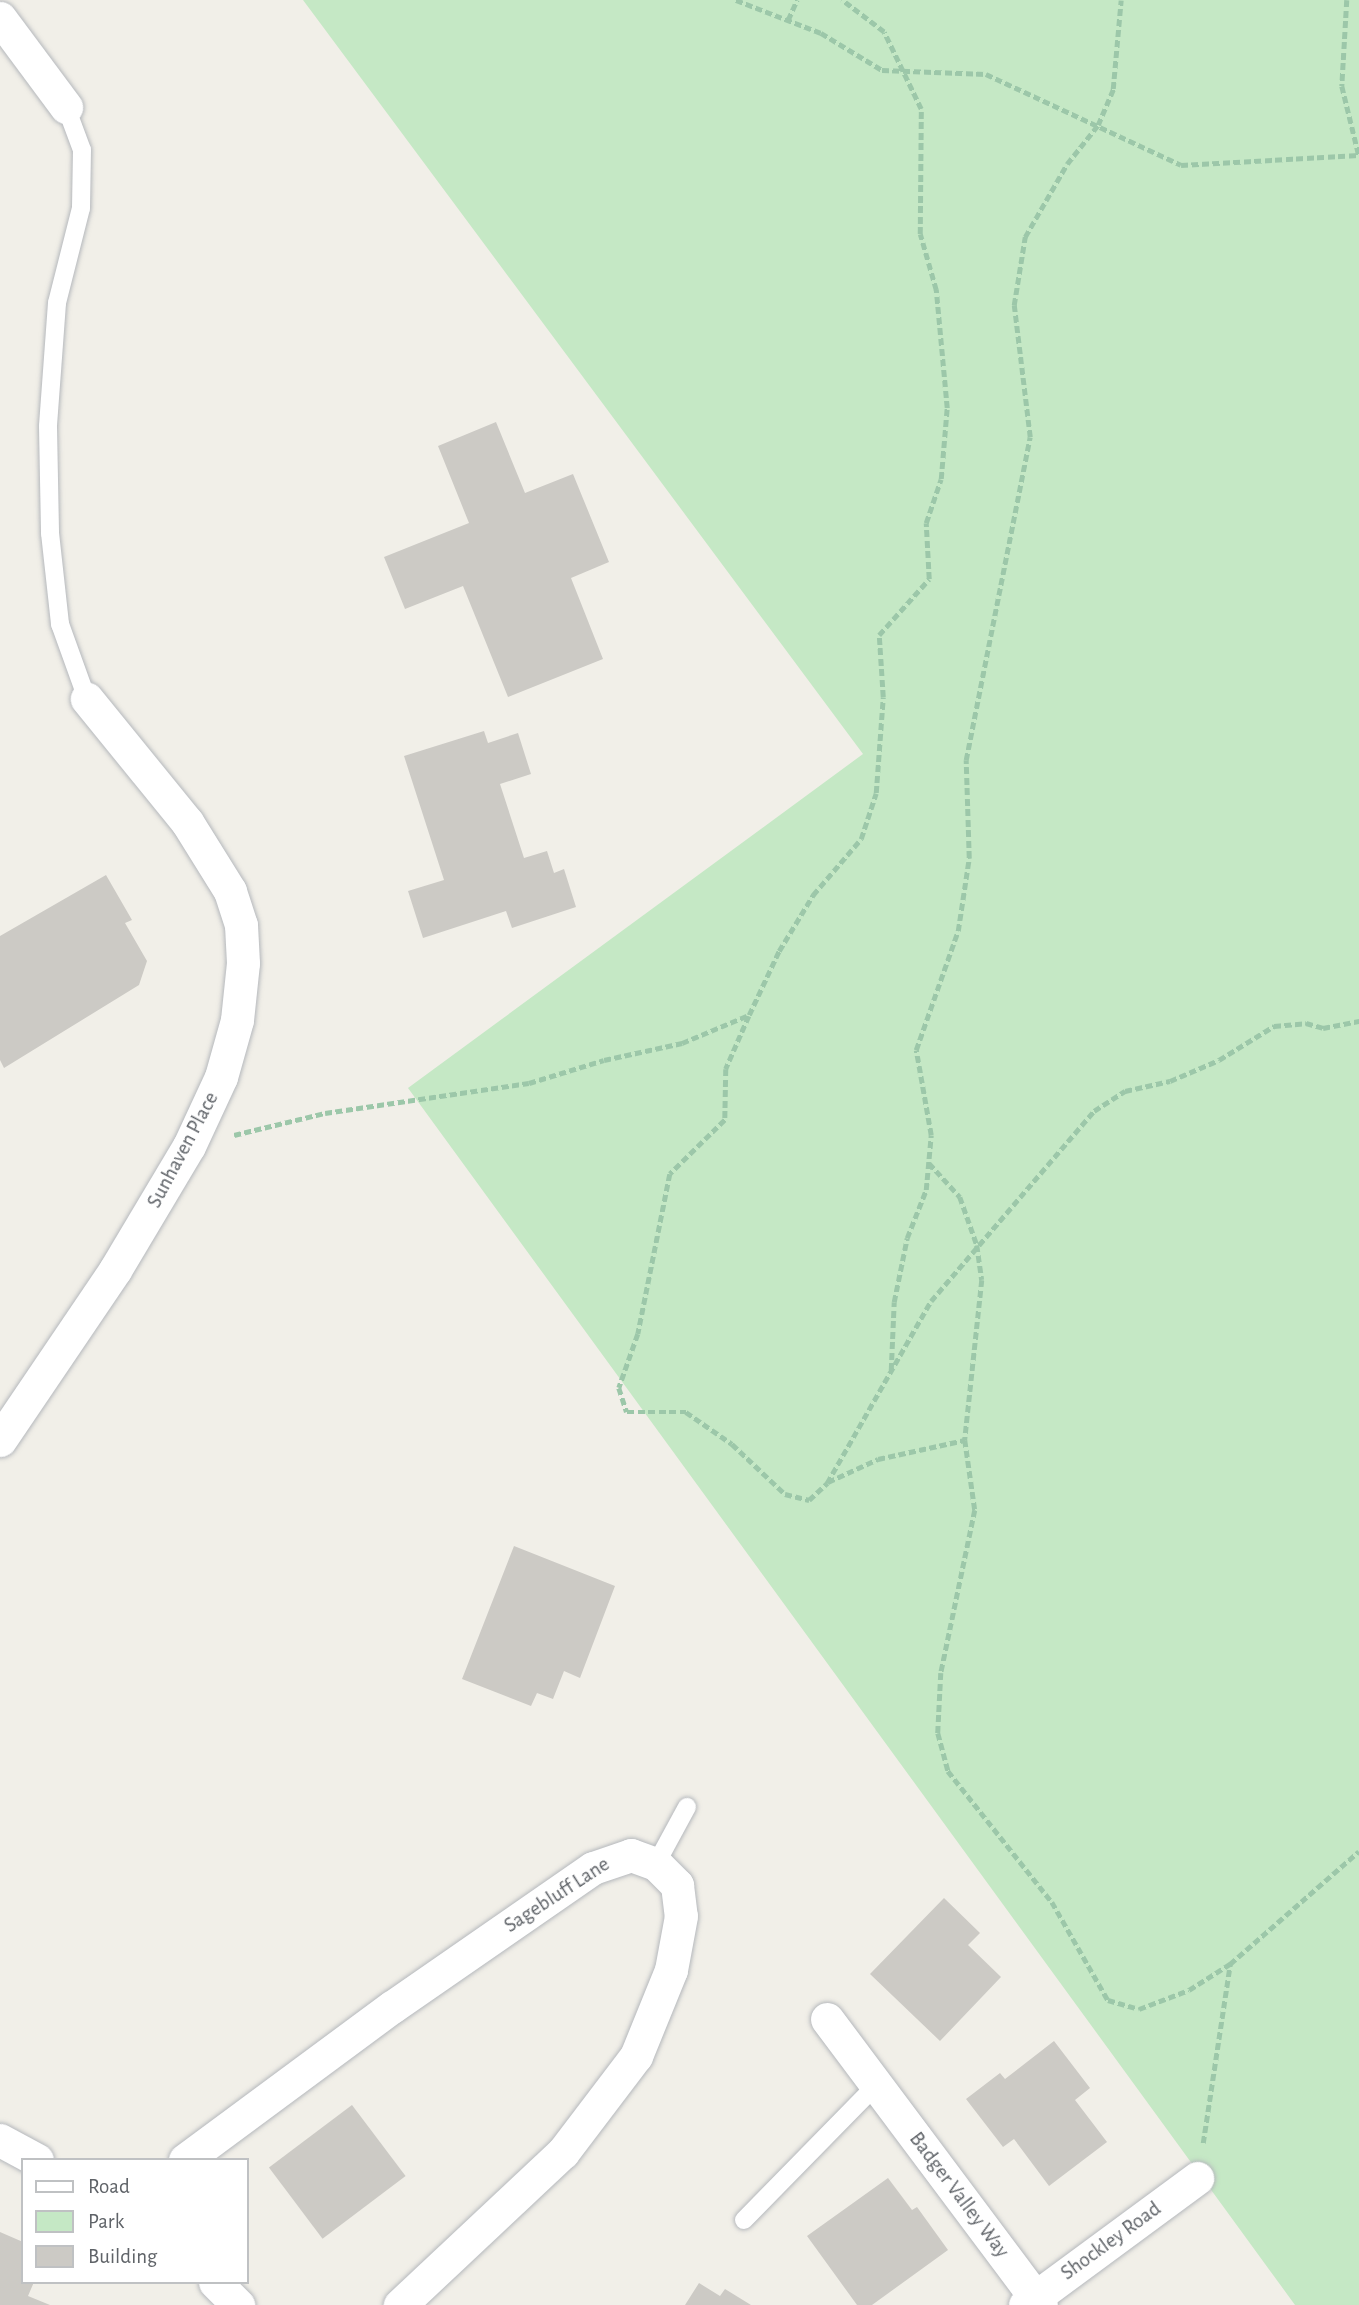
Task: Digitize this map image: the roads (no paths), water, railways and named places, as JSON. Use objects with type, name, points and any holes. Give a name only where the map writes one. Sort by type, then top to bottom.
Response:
[{"type":"street","points":[[0,18],[66,107]]},
{"type":"street","name":"Sunhaven Place","points":[[0,1440],[115,1270],[189,1146],[221,1077],[237,1020],[243,963],[241,925],[213,859],[87,699]]},
{"type":"street","name":"Sagebluff Lane","points":[[188,2158],[392,2007],[593,1868],[631,1855],[656,1864]]},
{"type":"street","points":[[400,2305],[564,2152],[636,2056],[671,1970],[681,1916],[677,1885],[656,1864]]},
{"type":"street","name":"Badger Valley Way","points":[[827,2020],[1034,2302]]},
{"type":"street","points":[[0,2140],[33,2158]]},
{"type":"street","name":"Shockley Road","points":[[1034,2302],[1198,2178]]},
{"type":"street","points":[[217,2284],[238,2305]]},
{"type":"lane","points":[[66,107],[82,150],[80,208],[57,303],[48,427],[50,533],[60,624],[87,699]]},
{"type":"lane","points":[[656,1864],[687,1807]]},
{"type":"lane","points":[[744,2220],[876,2085]]}]
